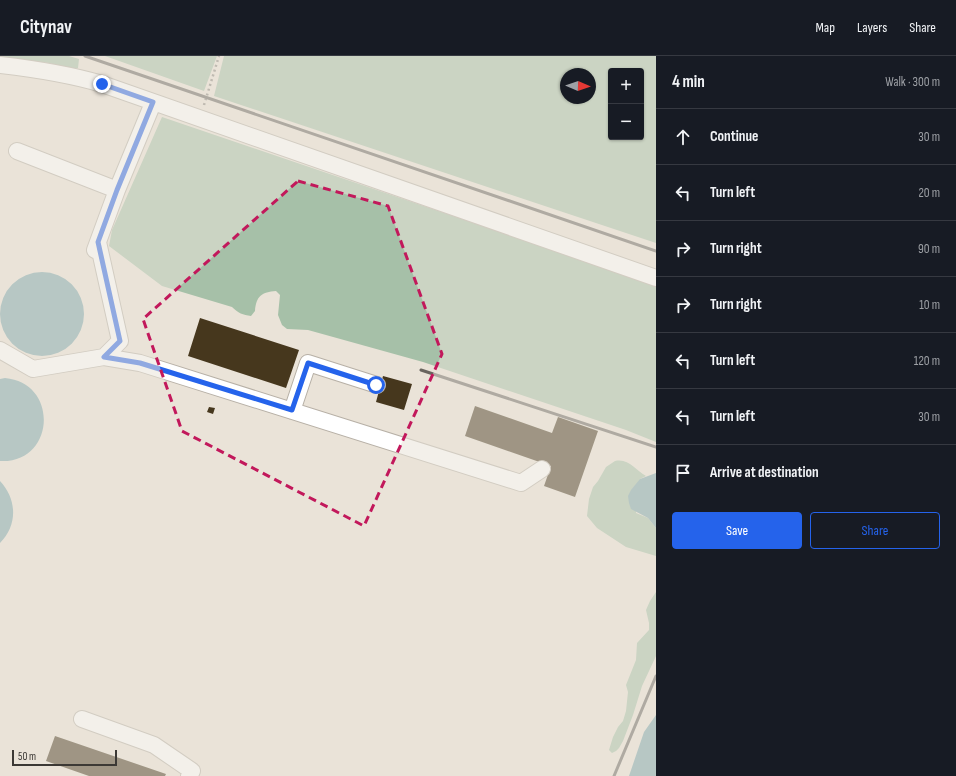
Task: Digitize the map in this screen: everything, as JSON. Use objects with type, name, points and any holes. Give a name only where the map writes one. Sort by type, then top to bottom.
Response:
[{"type":"lane","points":[[0,65],[44,70],[102,84],[656,278]]},
{"type":"lane","points":[[104,357],[120,341],[96,248],[117,190],[153,102]]},
{"type":"lane","points":[[17,151],[117,190]]},
{"type":"lane","points":[[0,350],[33,369],[104,357],[140,363],[521,483],[542,469]]},
{"type":"lane","points":[[292,410],[308,363],[376,385]]},
{"type":"lane","points":[[82,720],[154,745],[192,771],[189,776]]},
{"type":"path","points":[[199,119],[208,98],[219,56]]},
{"type":"highlighted area","points":[[298,181],[388,206],[442,354],[364,526],[182,431],[143,319]]},
{"type":"green space","points":[[0,56],[69,56],[79,59],[78,68],[72,70],[49,63],[0,58]]},
{"type":"green space","points":[[105,56],[217,56],[204,91]]},
{"type":"green space","points":[[224,56],[656,56],[656,243],[214,96]]},
{"type":"green space","points":[[162,117],[656,285],[656,442],[626,430],[423,362],[308,330],[287,329],[282,325],[278,315],[280,295],[276,291],[267,292],[258,298],[255,311],[251,316],[236,311],[232,307],[162,286],[109,246],[112,230]]},
{"type":"green space","points":[[615,461],[624,461],[632,465],[646,476],[640,479],[636,513],[648,518],[656,528],[656,556],[626,547],[597,528],[587,516],[589,499],[593,487],[606,467]]},
{"type":"green space","points":[[656,592],[656,656],[642,686],[623,741],[619,748],[612,753],[609,750],[613,737],[623,721],[626,711],[628,692],[626,685],[636,660],[637,643],[649,630],[646,610]]},
{"type":"water","points":[[42,272],[50,273],[65,279],[77,291],[83,306],[83,322],[77,337],[65,349],[50,355],[42,356],[34,355],[19,349],[7,337],[1,322],[0,314],[1,306],[7,291],[19,279],[34,273]]},
{"type":"water","points":[[5,378],[23,383],[35,394],[42,407],[44,422],[40,437],[32,450],[18,458],[0,461],[0,379]]},
{"type":"water","points":[[656,473],[656,528],[648,518],[631,509],[628,496],[640,479]]},
{"type":"water","points":[[0,481],[10,496],[13,512],[10,528],[0,543]]},
{"type":"water","points":[[656,715],[656,776],[629,776],[644,732]]},
{"type":"building","points":[[200,318],[299,350],[286,388],[188,356]]},
{"type":"building","points":[[383,376],[412,384],[404,410],[376,402]]},
{"type":"building","points":[[475,406],[552,433],[558,417],[598,431],[575,497],[544,486],[551,466],[465,436]]},
{"type":"building","points":[[209,407],[215,408],[213,414],[207,412]]},
{"type":"building","points":[[55,736],[166,774],[165,776],[89,776],[46,761]]},
{"type":"railway","points":[[85,56],[656,251]]},
{"type":"railway","points":[[421,370],[656,447]]},
{"type":"railway","points":[[614,776],[656,676]]},
{"type":"route","points":[[102,84],[153,102],[145,125],[117,190],[98,242],[120,341],[104,357],[140,363],[292,410],[308,363],[376,385]]}]
